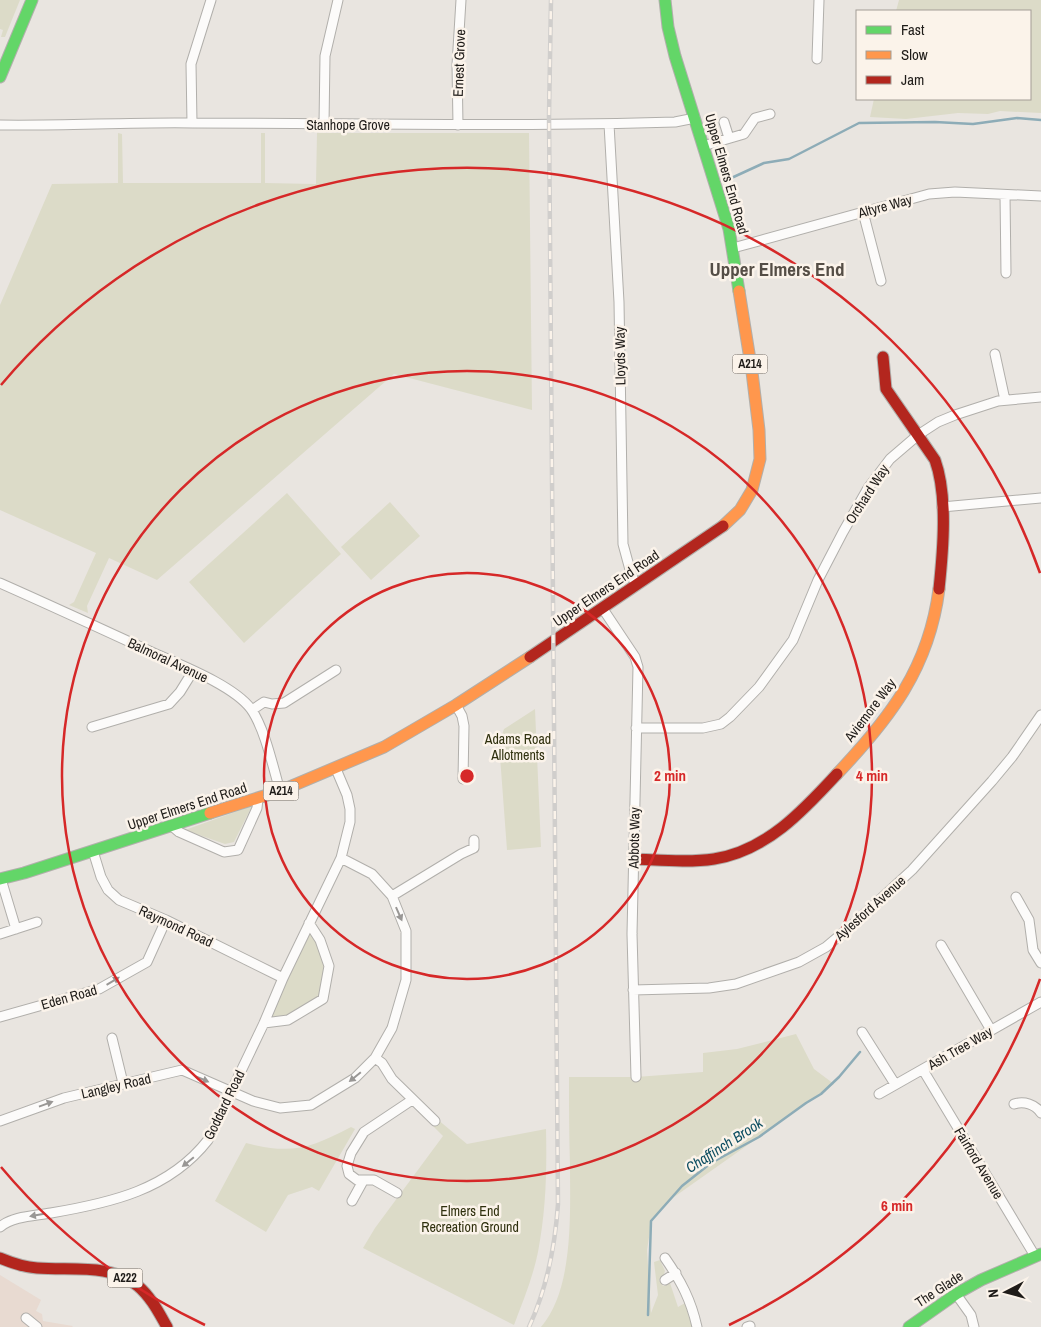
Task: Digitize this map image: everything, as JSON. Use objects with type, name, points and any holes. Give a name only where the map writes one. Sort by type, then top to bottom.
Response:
[{"type":"main road","points":[[0,77],[32,0]]},
{"type":"main road","name":"Upper Elmers End Road","points":[[1,879],[258,799],[384,748],[456,705],[603,609],[719,529],[736,514],[749,496],[757,474],[760,450],[757,412],[732,248],[724,212],[672,43],[666,20],[665,0]]},
{"type":"main road","name":"Aviemore Way","points":[[634,859],[714,859],[739,853],[756,846],[798,814],[849,762],[868,740],[910,681],[924,651],[937,604],[940,580],[943,488],[940,471],[935,460],[886,389],[882,357]]},
{"type":"main road","points":[[0,1249],[14,1263]]},
{"type":"main road","name":"The Glade","points":[[909,1327],[956,1294],[981,1280],[1038,1255]]},
{"type":"main road","name":"A222","points":[[0,1258],[36,1268],[94,1270],[122,1277],[133,1282],[146,1293],[167,1327]]},
{"type":"street","points":[[192,122],[191,64],[211,0]]},
{"type":"street","points":[[324,124],[325,56],[338,0]]},
{"type":"street","name":"Ernest Grove","points":[[458,125],[457,65],[461,0]]},
{"type":"street","points":[[817,59],[819,0]]},
{"type":"street","points":[[703,146],[744,134],[755,118],[770,114]]},
{"type":"street","name":"Stanhope Grove","points":[[0,125],[47,126],[192,122],[458,125],[609,124],[675,122],[694,118]]},
{"type":"street","points":[[724,122],[728,138]]},
{"type":"street","name":"Lloyds Way","points":[[609,124],[619,302],[623,544],[632,577],[637,585]]},
{"type":"street","name":"Altyre Way","points":[[732,248],[929,194],[955,192],[1041,196]]},
{"type":"street","points":[[1005,195],[1006,274]]},
{"type":"street","points":[[862,212],[882,281]]},
{"type":"street","points":[[996,354],[1005,400]]},
{"type":"street","name":"Orchard Way","points":[[636,728],[703,728],[716,726],[725,721],[749,700],[796,634],[828,560],[868,488],[890,459],[918,435],[955,414],[987,403],[1041,397]]},
{"type":"street","points":[[942,507],[1041,498]]},
{"type":"street","name":"Balmoral Avenue","points":[[0,583],[232,690],[252,710],[261,729],[280,791]]},
{"type":"street","name":"Abbots Way","points":[[603,609],[637,662],[632,898],[636,1076]]},
{"type":"street","points":[[252,710],[264,702],[284,704],[336,670]]},
{"type":"street","points":[[92,727],[169,704],[180,692],[193,671]]},
{"type":"street","points":[[456,705],[462,716],[464,726],[463,779]]},
{"type":"street","name":"Aylesford Avenue","points":[[633,990],[709,988],[736,984],[800,962],[826,947],[852,926],[912,870],[1012,757],[1041,715]]},
{"type":"street","name":"Goddard Road","points":[[0,1227],[10,1220],[119,1199],[171,1176],[196,1156],[208,1140],[264,1023],[309,922],[341,858],[350,822],[350,809],[348,795],[336,769]]},
{"type":"street","points":[[172,826],[179,832],[224,852],[238,850],[257,808],[258,799]]},
{"type":"street","points":[[392,896],[474,848],[474,840]]},
{"type":"street","name":"Raymond Road","points":[[93,851],[101,877],[108,890],[119,900],[166,920],[283,978]]},
{"type":"street","name":"Langley Road","points":[[0,1121],[64,1098],[182,1070],[253,1101],[280,1108],[311,1105],[355,1078],[375,1058],[392,1028],[406,980],[406,930],[392,896],[372,874],[341,858]]},
{"type":"street","points":[[1,879],[16,929]]},
{"type":"street","points":[[1016,897],[1029,920],[1033,950],[1041,963]]},
{"type":"street","name":"Eden Road","points":[[0,1017],[99,989],[146,962],[166,920]]},
{"type":"street","points":[[0,934],[37,922]]},
{"type":"street","points":[[264,1023],[288,1020],[323,1000],[329,966],[320,940],[309,922]]},
{"type":"street","points":[[941,945],[991,1030]]},
{"type":"street","name":"Ash Tree Way","points":[[879,1094],[1041,1002]]},
{"type":"street","points":[[862,1032],[895,1084]]},
{"type":"street","points":[[112,1038],[123,1083]]},
{"type":"street","points":[[375,1058],[382,1063],[392,1079],[435,1122]]},
{"type":"street","name":"Fairford Avenue","points":[[923,1070],[1038,1255]]},
{"type":"street","points":[[397,1193],[374,1180],[357,1180],[348,1174],[347,1166],[351,1154],[364,1132],[412,1100]]},
{"type":"street","points":[[1014,1104],[1024,1102],[1041,1112]]},
{"type":"street","points":[[352,1201],[363,1181]]},
{"type":"street","points":[[665,1258],[676,1273],[692,1306],[696,1327]]},
{"type":"street","points":[[665,1280],[676,1273]]},
{"type":"street","points":[[956,1294],[968,1310],[974,1327]]},
{"type":"street","points":[[26,1318],[37,1327]]},
{"type":"shaded area","points":[[0,1275],[41,1300],[36,1311],[42,1314],[43,1321],[73,1326],[0,1327]]},
{"type":"green space","points":[[0,0],[20,0],[5,37],[1,37],[3,30],[0,29]]},
{"type":"green space","points":[[899,0],[1041,0],[1041,113],[1000,111],[988,114],[958,113],[906,119],[870,117],[874,100],[1031,100],[1031,10],[896,10]]},
{"type":"green space","points":[[118,133],[122,134],[123,183],[261,183],[261,133],[265,133],[265,183],[316,184],[317,133],[529,133],[532,410],[394,374],[157,580],[109,558],[87,606],[88,613],[69,605],[74,602],[96,553],[0,510],[0,305],[52,184],[118,183]]},
{"type":"green space","points":[[287,493],[341,554],[244,643],[189,582]]},
{"type":"green space","points":[[390,502],[420,536],[371,580],[341,547]]},
{"type":"green space","name":"Adams Road Allotments","points":[[535,709],[541,847],[507,850],[499,743],[504,729]]},
{"type":"green space","points":[[252,806],[234,842],[225,844],[185,830]]},
{"type":"green space","points":[[309,923],[329,966],[323,999],[288,1020],[264,1023]]},
{"type":"green space","points":[[796,1034],[814,1069],[834,1084],[674,1197],[652,1218],[647,1250],[651,1313],[658,1295],[654,1262],[660,1260],[665,1271],[663,1277],[659,1280],[663,1286],[670,1283],[678,1307],[685,1303],[692,1327],[541,1327],[552,1311],[559,1292],[565,1272],[568,1250],[570,1227],[569,1077],[636,1077],[703,1072],[703,1053],[737,1049]]},
{"type":"green space","name":"Elmers End Recreation Ground","points":[[437,1119],[467,1144],[546,1129],[545,1190],[541,1237],[533,1271],[514,1325],[363,1248],[375,1228],[443,1136],[432,1125]]},
{"type":"green space","points":[[351,1127],[355,1129],[319,1191],[312,1187],[288,1195],[266,1232],[215,1201],[246,1143],[276,1149],[289,1149],[324,1140]]},
{"type":"waterway","points":[[727,180],[764,163],[789,159],[859,123],[935,122],[973,124],[1017,118],[1041,120]]},
{"type":"waterway","name":"Chaffinch Brook","points":[[648,1315],[651,1221],[682,1186],[711,1163],[759,1137],[821,1094],[839,1077],[860,1052]]},
{"type":"railway","points":[[529,1327],[541,1297],[549,1267],[555,1236],[558,1204],[549,116],[551,0]]},
{"type":"traffic: fast","points":[[0,77],[32,0]]},
{"type":"traffic: fast","points":[[665,0],[668,27],[675,56],[729,229],[739,291]]},
{"type":"traffic: fast","points":[[0,879],[210,813]]},
{"type":"traffic: fast","points":[[909,1327],[956,1294],[981,1280],[1041,1254]]},
{"type":"traffic: slow","points":[[723,526],[740,510],[752,490],[760,459],[759,430],[752,372],[739,291]]},
{"type":"traffic: slow","points":[[837,774],[874,733],[904,690],[926,643],[934,617],[939,589]]},
{"type":"traffic: slow","points":[[210,813],[280,791],[384,747],[456,705],[530,657]]},
{"type":"traffic: jam","points":[[883,357],[886,389],[935,460],[939,474],[943,507],[939,589]]},
{"type":"traffic: jam","points":[[530,657],[723,526]]},
{"type":"traffic: jam","points":[[634,859],[694,861],[733,855],[750,848],[767,838],[797,815],[837,774]]},
{"type":"traffic: jam","points":[[0,1258],[27,1267],[103,1271],[115,1274],[138,1286],[147,1295],[167,1327]]},
{"type":"district","name":"Upper Elmers End","points":[[777,269]]}]
